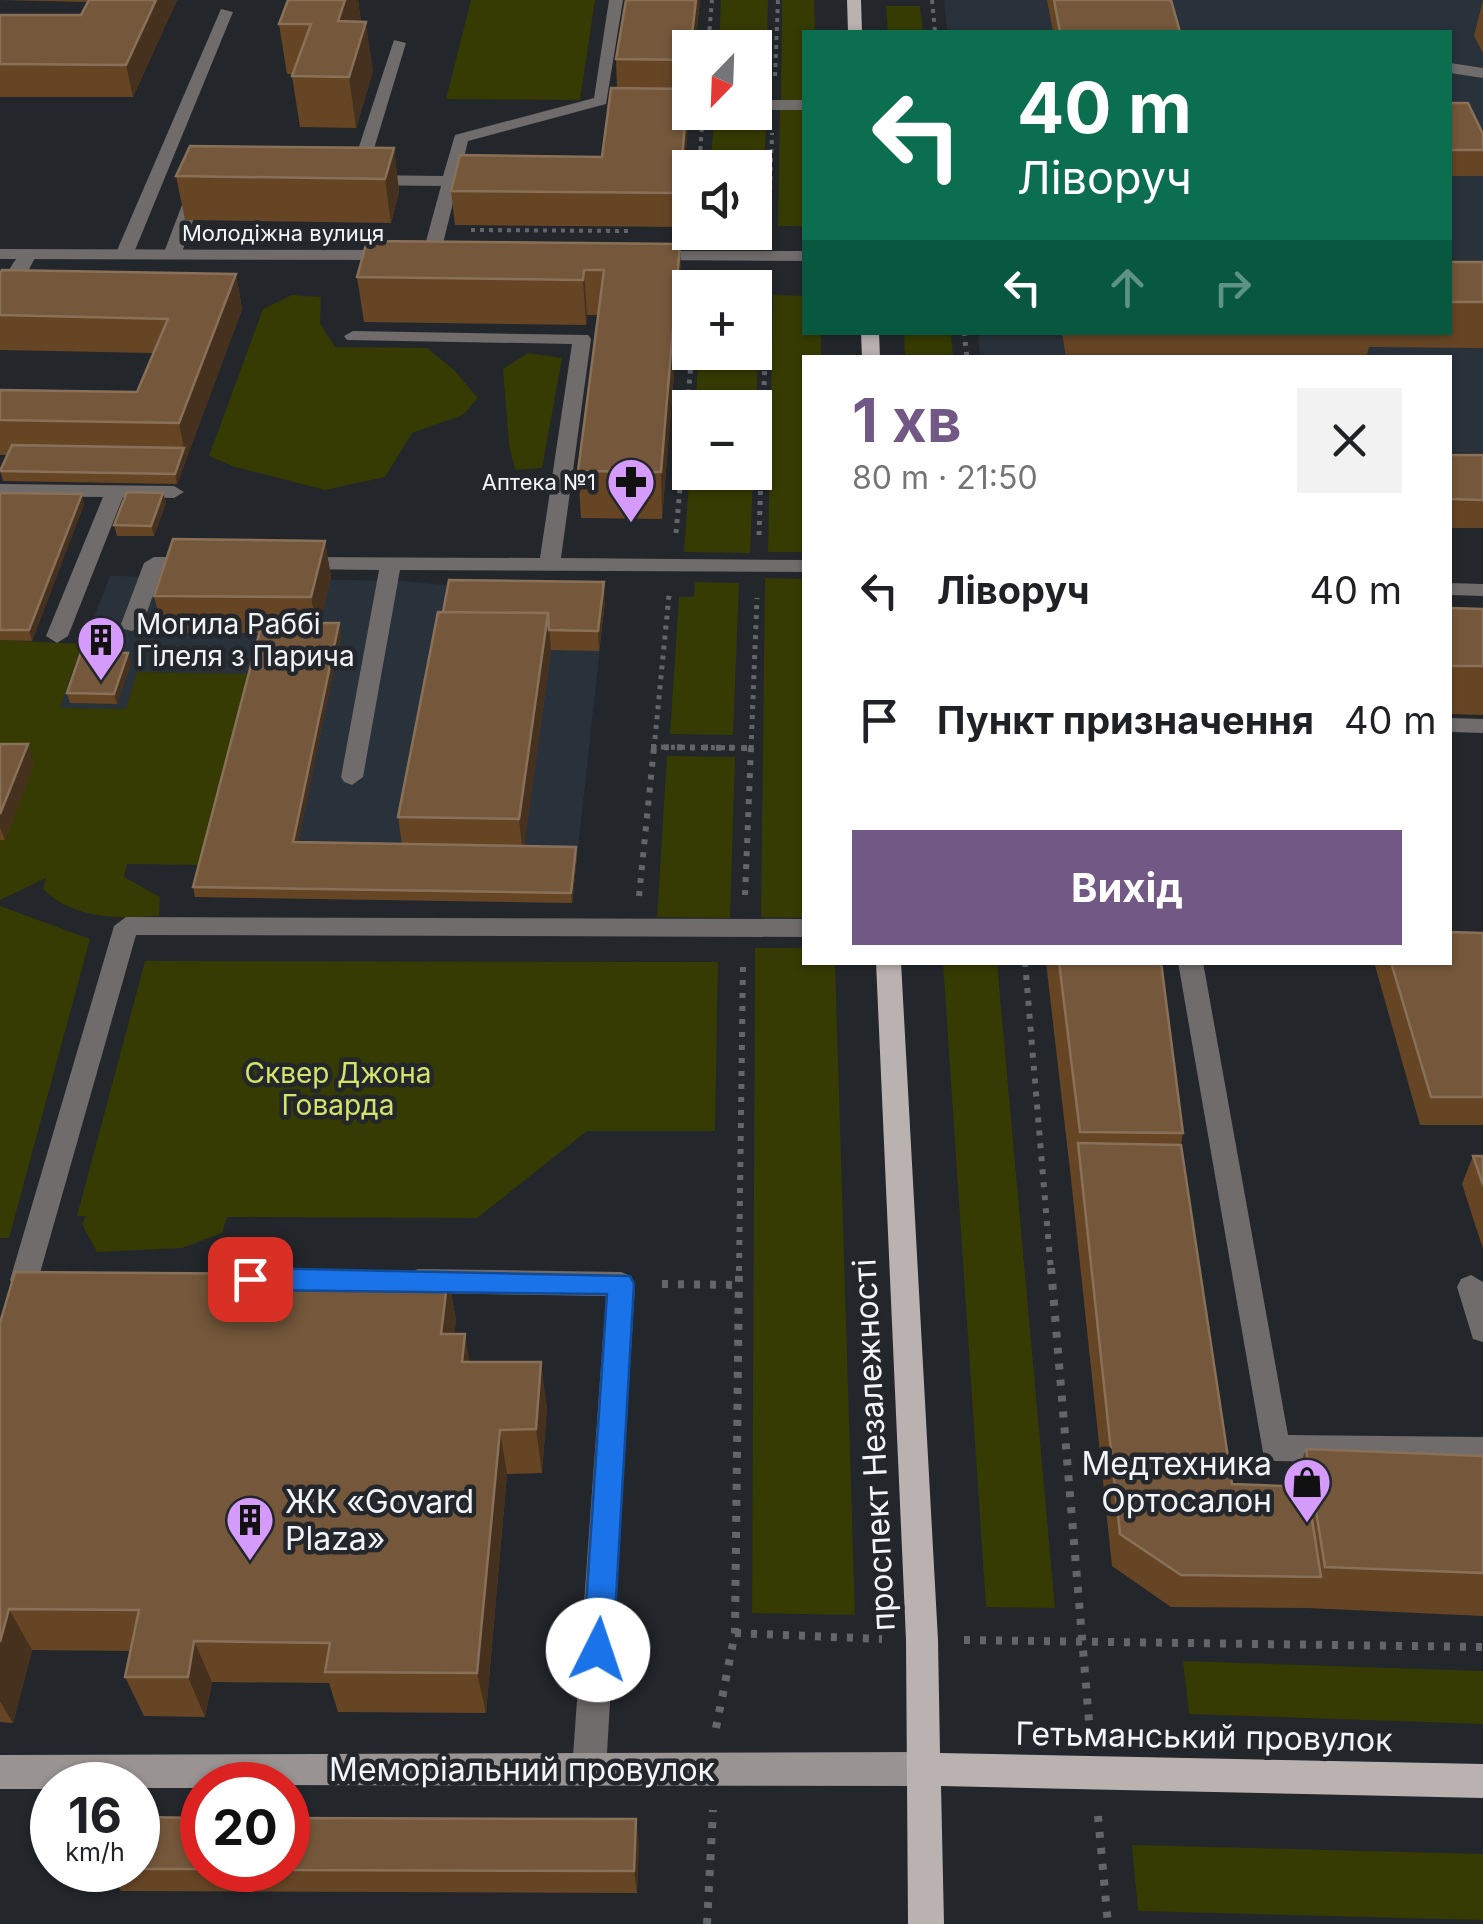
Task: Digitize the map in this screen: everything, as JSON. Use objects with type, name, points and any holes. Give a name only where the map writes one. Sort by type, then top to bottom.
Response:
[{"type":"main road","points":[[854,0],[855,30]]},
{"type":"main road","name":"проспект Незалежності","points":[[888,965],[922,1640],[926,1924]]},
{"type":"main road","name":"Гетьманський провулок","points":[[924,1769],[1483,1780]]},
{"type":"street","points":[[337,180],[450,181],[461,138],[600,101],[616,0]]},
{"type":"street","points":[[124,255],[226,12]]},
{"type":"street","points":[[356,180],[399,43]]},
{"type":"street","points":[[1452,68],[1483,72]]},
{"type":"street","points":[[772,105],[802,105]]},
{"type":"street","points":[[172,255],[200,178],[220,178]]},
{"type":"street","name":"Молодіжна вулиця","points":[[0,254],[441,256],[450,181]]},
{"type":"street","points":[[0,308],[28,254]]},
{"type":"street","points":[[638,256],[802,256]]},
{"type":"street","points":[[353,336],[582,340],[550,562]]},
{"type":"street","points":[[0,490],[174,492]]},
{"type":"street","points":[[57,636],[115,492]]},
{"type":"street","points":[[132,624],[154,563],[214,563]]},
{"type":"street","points":[[273,563],[802,566]]},
{"type":"street","points":[[352,776],[391,563]]},
{"type":"street","points":[[1452,589],[1483,590]]},
{"type":"street","points":[[1452,725],[1483,726]]},
{"type":"street","points":[[24,1280],[126,926],[802,928]]},
{"type":"street","points":[[1191,965],[1275,1448],[1483,1451]]},
{"type":"street","points":[[386,1281],[621,1284],[589,1770]]},
{"type":"street","points":[[1471,1287],[1483,1330]]},
{"type":"street","name":"Меморіальний провулок","points":[[0,1772],[924,1769]]},
{"type":"path","points":[[710,30],[712,0]]},
{"type":"path","points":[[932,0],[935,30]]},
{"type":"path","points":[[637,927],[690,370]]},
{"type":"path","points":[[707,1924],[716,1724],[735,1633],[744,928],[764,370]]},
{"type":"path","points":[[652,747],[750,748]]},
{"type":"path","points":[[1025,965],[1082,1638],[1483,1646]]},
{"type":"path","points":[[621,1284],[740,1286]]},
{"type":"shaded area","points":[[944,0],[1483,0],[1483,453],[1452,452],[1452,355],[980,355],[978,335],[1452,335],[1452,30],[947,30]]},
{"type":"shaded area","points":[[110,576],[402,581],[465,587],[464,600],[605,602],[572,903],[195,897],[253,675],[138,672],[126,710],[59,708]]},
{"type":"green space","points":[[471,0],[595,0],[580,100],[446,99]]},
{"type":"green space","points":[[721,0],[768,0],[767,30],[720,30]]},
{"type":"green space","points":[[782,0],[814,0],[815,30],[802,30],[802,100],[781,100]]},
{"type":"green space","points":[[886,6],[920,6],[923,30],[888,30]]},
{"type":"green space","points":[[780,107],[802,107],[802,226],[778,226]]},
{"type":"green space","points":[[713,130],[766,130],[765,150],[712,150]]},
{"type":"green space","points":[[292,295],[321,297],[320,323],[335,347],[427,348],[454,370],[478,398],[463,415],[412,433],[385,477],[325,490],[235,467],[209,456],[263,309]]},
{"type":"green space","points":[[773,295],[802,296],[802,335],[821,335],[821,355],[802,355],[802,552],[768,552]]},
{"type":"green space","points":[[904,335],[951,335],[953,355],[905,355]]},
{"type":"green space","points":[[528,353],[562,358],[542,468],[515,470],[503,369]]},
{"type":"green space","points":[[698,370],[757,370],[757,390],[696,390]]},
{"type":"green space","points":[[688,490],[752,490],[750,553],[684,552]]},
{"type":"green space","points":[[765,578],[802,579],[802,918],[761,917]]},
{"type":"green space","points":[[695,582],[739,583],[733,735],[670,734],[679,597],[694,597]]},
{"type":"green space","points":[[0,640],[82,644],[60,708],[126,709],[137,672],[254,674],[204,865],[127,864],[124,877],[160,897],[159,916],[112,917],[82,912],[43,889],[46,878],[0,900]]},
{"type":"green space","points":[[667,756],[735,757],[730,918],[657,917]]},
{"type":"green space","points":[[0,906],[90,939],[9,1238],[0,1238]]},
{"type":"green space","points":[[755,948],[802,948],[802,965],[835,965],[855,1615],[752,1613]]},
{"type":"green space","name":"Сквер Джона Говарда","points":[[145,961],[718,962],[715,1131],[587,1131],[477,1218],[227,1217],[222,1233],[182,1248],[97,1252],[82,1224],[86,1216],[77,1216]]},
{"type":"green space","points":[[943,965],[997,965],[1055,1608],[986,1607]]},
{"type":"green space","points":[[1183,1661],[1483,1671],[1483,1724],[1189,1714]]},
{"type":"green space","points":[[1132,1845],[1483,1854],[1483,1920],[1138,1911]]},
{"type":"building","points":[[89,0],[156,0],[126,65],[0,64],[0,15],[81,15]]},
{"type":"building","points":[[288,0],[345,0],[338,21],[366,22],[349,77],[292,76],[311,24],[279,24]]},
{"type":"building","points":[[626,0],[696,0],[692,30],[672,30],[672,60],[616,59]]},
{"type":"building","points":[[1054,0],[1171,0],[1179,30],[1060,30]]},
{"type":"building","points":[[611,88],[672,89],[672,130],[684,130],[683,150],[672,150],[672,193],[451,191],[460,155],[602,157]]},
{"type":"building","points":[[1452,103],[1468,103],[1483,134],[1483,150],[1452,150]]},
{"type":"building","points":[[190,146],[394,148],[385,179],[176,176]]},
{"type":"building","points":[[367,241],[672,244],[672,250],[680,250],[678,270],[672,270],[672,340],[661,472],[578,471],[604,270],[584,270],[583,280],[357,277]]},
{"type":"building","points":[[1452,262],[1483,262],[1483,302],[1452,302]]},
{"type":"building","points":[[2,270],[236,274],[179,423],[0,420],[0,390],[137,392],[168,319],[0,315]]},
{"type":"building","points":[[12,445],[184,448],[175,474],[0,471]]},
{"type":"building","points":[[1452,455],[1483,455],[1483,500],[1452,499]]},
{"type":"building","points":[[127,492],[163,493],[151,526],[114,525]]},
{"type":"building","points":[[0,493],[82,494],[29,630],[0,630]]},
{"type":"building","points":[[173,539],[325,541],[311,597],[154,596]]},
{"type":"building","points":[[449,580],[604,582],[598,631],[549,630],[548,613],[443,612]]},
{"type":"building","points":[[1452,608],[1483,609],[1483,666],[1452,666]]},
{"type":"building","points":[[438,612],[548,613],[519,819],[398,817]]},
{"type":"building","points":[[262,623],[339,623],[293,842],[576,847],[571,893],[193,887]]},
{"type":"building","name":"Могила Раббі Гілеля з Парича","points":[[81,652],[128,653],[114,694],[67,693]]},
{"type":"building","points":[[0,744],[28,744],[0,814]]},
{"type":"building","points":[[1452,932],[1483,933],[1483,1097],[1431,1097],[1392,965],[1452,965]]},
{"type":"building","points":[[1059,965],[1161,965],[1183,1133],[1080,1132]]},
{"type":"building","points":[[1078,1143],[1181,1145],[1232,1484],[1307,1487],[1321,1577],[1181,1575],[1120,1534]]},
{"type":"building","points":[[1473,1156],[1483,1156],[1483,1185]]},
{"type":"building","name":"ЖК «Govard Plaza»","points":[[15,1272],[448,1275],[441,1334],[465,1334],[462,1362],[541,1362],[536,1429],[500,1430],[477,1673],[325,1672],[330,1643],[194,1641],[188,1677],[125,1677],[139,1610],[9,1609],[0,1642],[0,1323]]},
{"type":"building","points":[[1306,1449],[1483,1456],[1483,1573],[1325,1567]]},
{"type":"building","points":[[160,1817],[180,1818],[180,1869],[160,1869]]},
{"type":"building","points":[[310,1818],[636,1819],[634,1871],[310,1870]]},
{"type":"place","name":"Аптека №1","points":[[631,524]]},
{"type":"place","name":"Могила Раббі Гілеля з Парича","points":[[101,682]]},
{"type":"place","name":"Медтехника Ортосалон","points":[[1307,1524]]},
{"type":"place","name":"ЖК «Govard Plaza»","points":[[250,1562]]},
{"type":"route","points":[[250,1279],[621,1284],[598,1650]]}]
